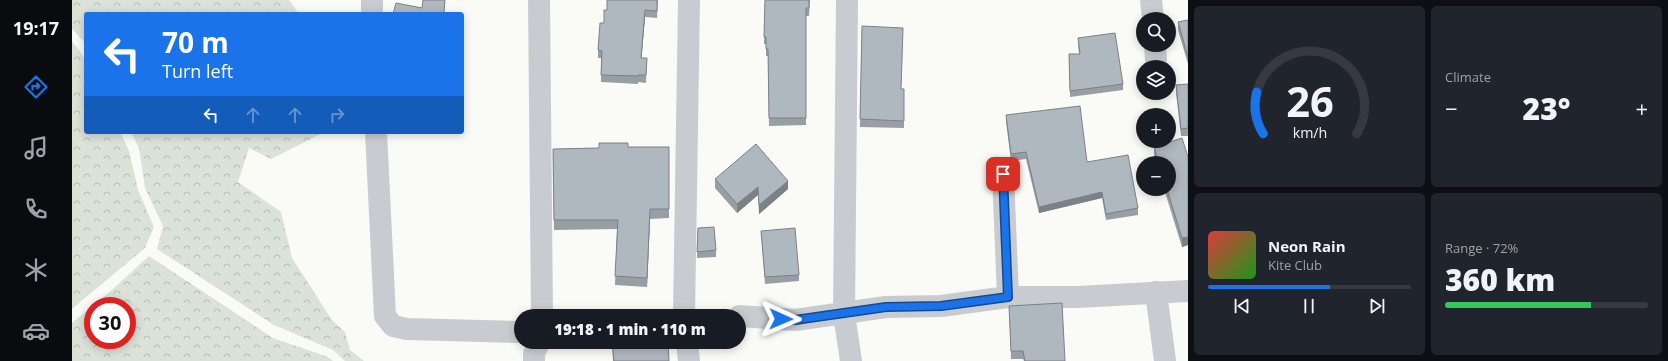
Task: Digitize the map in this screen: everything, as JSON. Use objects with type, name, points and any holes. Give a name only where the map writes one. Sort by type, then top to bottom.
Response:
[{"type":"street","points":[[372,0],[372,12]]},
{"type":"street","points":[[539,0],[542,309]]},
{"type":"street","points":[[684,309],[689,0]]},
{"type":"street","points":[[847,0],[844,314],[851,361]]},
{"type":"street","points":[[1151,0],[1152,12]]},
{"type":"street","points":[[376,134],[385,316],[393,326],[407,329],[514,332]]},
{"type":"street","points":[[1003,174],[1008,297]]},
{"type":"street","points":[[746,316],[795,320],[886,307],[941,306],[1008,297],[1078,297],[1188,291]]},
{"type":"street","points":[[1156,292],[1166,361]]},
{"type":"street","points":[[534,361],[536,349]]},
{"type":"street","points":[[688,349],[690,361]]},
{"type":"green space","points":[[72,0],[289,0],[298,12],[84,12],[84,42],[72,29]]},
{"type":"green space","points":[[72,42],[84,58],[84,134],[121,134],[129,151],[138,190],[154,227],[145,248],[86,297],[84,297],[84,299],[72,309]]},
{"type":"green space","points":[[132,134],[321,134],[271,159],[249,148],[238,182],[281,212],[292,258],[332,320],[345,332],[350,350],[364,361],[345,361],[333,350],[274,325],[157,249],[163,226],[145,188],[139,148]]},
{"type":"green space","points":[[149,256],[273,338],[328,357],[333,361],[72,361],[72,323],[84,313],[84,349],[136,349],[136,297],[103,297]]},
{"type":"building","points":[[423,0],[445,0],[444,12],[394,12],[396,3],[422,8]]},
{"type":"building","points":[[607,0],[657,0],[657,11],[645,10],[641,58],[647,58],[646,75],[601,75],[602,51],[598,50],[600,23],[604,23],[604,10],[607,10]]},
{"type":"building","points":[[765,0],[809,0],[809,8],[806,8],[806,118],[769,118],[768,49],[766,49],[766,37],[764,37]]},
{"type":"building","points":[[1188,20],[1188,57],[1178,22]]},
{"type":"building","points":[[862,26],[903,28],[901,89],[904,89],[904,121],[860,119]]},
{"type":"building","points":[[1115,33],[1123,84],[1070,91],[1069,54],[1080,54],[1078,38]]},
{"type":"building","points":[[1188,84],[1188,128],[1181,129],[1176,85]]},
{"type":"building","points":[[1080,106],[1087,162],[1128,155],[1138,208],[1106,214],[1102,192],[1039,207],[1026,152],[1011,154],[1006,115]]},
{"type":"building","points":[[1182,138],[1188,157],[1188,237],[1182,238],[1169,196],[1176,196],[1176,156],[1157,156],[1154,148],[1176,148],[1176,140]]},
{"type":"building","points":[[599,143],[628,143],[628,147],[669,147],[669,209],[650,209],[647,278],[615,276],[618,220],[554,220],[553,149],[599,148]]},
{"type":"building","points":[[756,144],[788,181],[759,205],[758,187],[737,204],[715,179]]},
{"type":"building","points":[[714,227],[716,250],[697,252],[698,228]]},
{"type":"building","points":[[795,228],[799,275],[765,277],[761,231]]},
{"type":"building","points":[[1062,303],[1065,361],[1025,361],[1023,351],[1011,351],[1009,306]]},
{"type":"building","points":[[613,349],[668,349],[669,361],[614,361]]},
{"type":"route","points":[[781,319],[795,320],[886,307],[941,306],[1008,297],[1003,174]]}]
